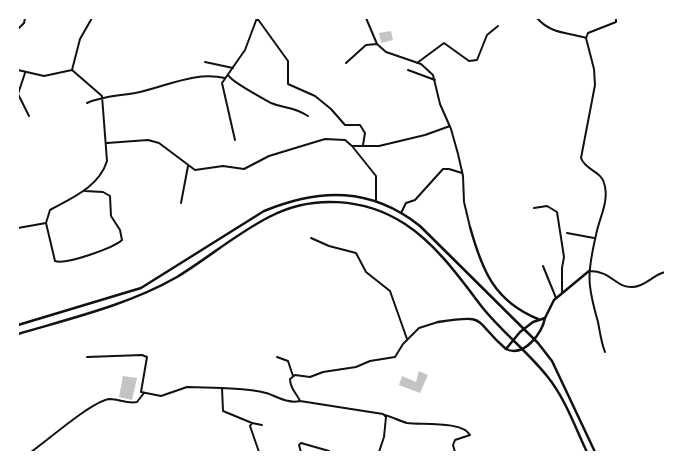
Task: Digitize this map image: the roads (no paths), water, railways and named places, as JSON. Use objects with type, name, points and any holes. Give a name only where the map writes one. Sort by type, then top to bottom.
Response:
[{"type":"main road","points":[[18,325],[141,288],[264,211],[282,203],[329,194],[376,200],[401,213],[442,247],[475,283],[534,338],[552,361],[595,452]]},
{"type":"main road","points":[[18,334],[141,296],[178,276],[256,225],[281,212],[315,202],[338,201],[380,211],[414,230],[433,247],[486,311],[522,348],[554,386],[587,452]]},
{"type":"main road","points":[[470,226],[486,274],[491,283],[521,311],[538,319]]},
{"type":"main road","points":[[438,322],[466,318],[479,320],[506,349],[512,351],[522,348],[540,333],[545,318],[556,298],[589,271]]},
{"type":"main road","points":[[506,349],[525,328],[538,319],[545,318]]},
{"type":"street","points":[[18,29],[24,23],[25,18]]},
{"type":"street","points":[[72,70],[80,38],[92,18]]},
{"type":"street","points":[[235,140],[222,83],[245,50],[257,18]]},
{"type":"street","points":[[257,18],[288,61],[288,84],[315,96],[331,109],[345,125],[360,125],[365,133],[363,145]]},
{"type":"street","points":[[366,18],[377,44],[386,52],[428,69],[435,80],[440,104],[450,126],[462,173],[464,202],[470,226]]},
{"type":"street","points":[[537,18],[550,30],[586,38]]},
{"type":"street","points":[[605,352],[592,307],[589,271],[595,238],[604,213],[605,188],[600,175],[583,163],[581,158],[595,85],[594,69],[586,38],[588,33],[616,22],[616,18]]},
{"type":"street","points":[[417,63],[444,43],[469,61],[477,60],[487,35],[498,26]]},
{"type":"street","points":[[346,63],[366,45],[377,44]]},
{"type":"street","points":[[205,62],[233,68]]},
{"type":"street","points":[[18,70],[44,76],[72,70]]},
{"type":"street","points":[[72,70],[102,96],[107,143],[104,168],[85,191],[50,210],[46,223],[55,261],[57,262],[70,261],[115,246],[122,240],[120,230],[111,216],[110,196],[103,192],[85,191]]},
{"type":"street","points":[[408,70],[435,80]]},
{"type":"street","points":[[25,73],[18,94],[28,116]]},
{"type":"street","points":[[86,103],[102,96],[136,92],[194,76],[211,75],[225,78]]},
{"type":"street","points":[[229,75],[235,82],[271,102],[295,108],[308,116]]},
{"type":"street","points":[[352,146],[379,146],[450,126]]},
{"type":"street","points":[[107,143],[148,140],[159,143],[195,170],[223,166],[244,169],[269,156],[325,138],[345,140],[376,176],[376,200]]},
{"type":"street","points":[[181,203],[188,166]]},
{"type":"street","points":[[401,213],[406,203],[415,200],[443,169],[449,168],[462,173]]},
{"type":"street","points":[[534,208],[547,206],[557,212],[564,257],[562,292]]},
{"type":"street","points":[[18,228],[46,223]]},
{"type":"street","points":[[567,233],[595,238]]},
{"type":"street","points":[[311,238],[329,246],[356,253],[366,272],[390,291],[407,339]]},
{"type":"street","points":[[544,266],[556,298]]},
{"type":"street","points":[[589,271],[600,271],[611,276],[618,283],[633,287],[642,285],[660,273],[666,272]]},
{"type":"street","points":[[300,401],[290,384],[290,379],[294,376],[310,377],[323,372],[356,367],[394,357],[407,339],[419,328],[438,322]]},
{"type":"street","points":[[87,357],[147,356],[140,388],[144,393],[161,396],[187,387],[248,390],[266,393],[284,400],[383,414],[406,423],[436,424],[465,429],[470,433],[466,438],[455,440],[452,450],[455,452]]},
{"type":"street","points":[[277,357],[288,361],[294,376]]},
{"type":"street","points":[[222,388],[223,411],[262,425]]},
{"type":"street","points":[[31,452],[86,410],[109,399],[130,403],[137,402],[144,393]]},
{"type":"street","points":[[379,452],[384,437],[386,417],[383,414]]},
{"type":"street","points":[[252,423],[250,426],[252,436],[259,452]]},
{"type":"street","points":[[301,452],[299,445],[301,443],[329,451]]}]
